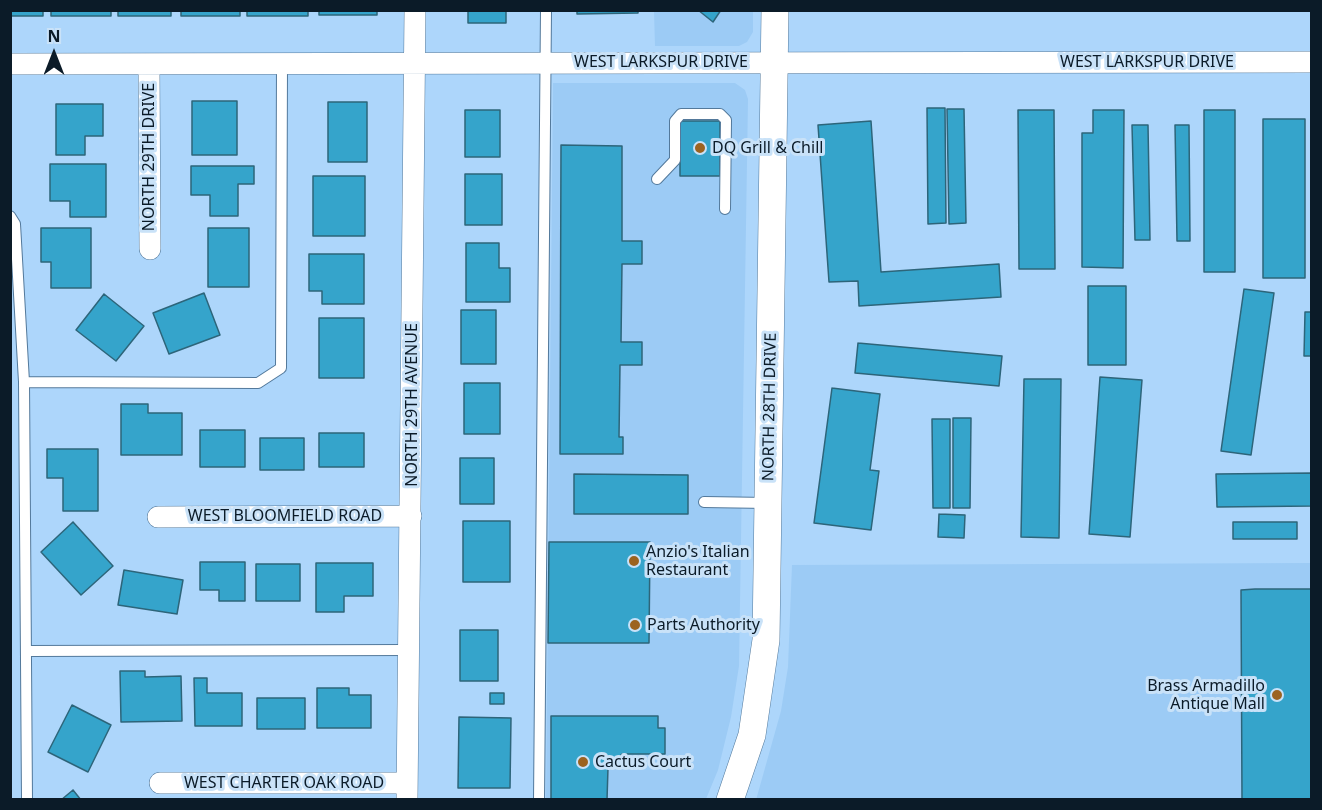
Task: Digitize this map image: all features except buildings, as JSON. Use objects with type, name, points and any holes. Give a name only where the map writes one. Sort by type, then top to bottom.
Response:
[{"type":"street","name":"NORTH 29TH AVENUE","points":[[407,791],[415,10]]},
{"type":"street","name":"NORTH 28TH DRIVE","points":[[730,800],[752,735],[766,640],[775,10]]},
{"type":"street","name":"WEST LARKSPUR DRIVE","points":[[10,64],[774,61],[1311,62]]},
{"type":"street","name":"NORTH 29TH DRIVE","points":[[149,64],[150,249]]},
{"type":"street","name":"WEST BLOOMFIELD ROAD","points":[[158,516],[411,516]]},
{"type":"street","name":"WEST CHARTER OAK ROAD","points":[[160,783],[407,791]]},
{"type":"lane","points":[[539,800],[546,10]]},
{"type":"lane","points":[[24,382],[258,383],[281,368],[282,64]]},
{"type":"lane","points":[[657,179],[675,160],[675,121],[681,114],[720,114],[726,120],[725,209]]},
{"type":"lane","points":[[10,216],[15,224],[24,382],[27,800]]},
{"type":"lane","points":[[704,502],[769,503]]},
{"type":"lane","points":[[26,651],[409,650]]},
{"type":"shaded area","points":[[654,11],[753,11],[753,32],[747,42],[739,46],[655,46]]},
{"type":"shaded area","points":[[553,83],[735,83],[745,90],[748,99],[739,666],[731,717],[718,770],[706,799],[546,800]]},
{"type":"shaded area","points":[[1311,563],[1311,799],[756,800],[781,711],[788,667],[792,565]]},
{"type":"place","name":"DQ Grill & Chill","points":[[700,148]]},
{"type":"place","name":"Anzio's Italian Restaurant","points":[[634,561]]},
{"type":"place","name":"Parts Authority","points":[[635,625]]},
{"type":"place","name":"Brass Armadillo Antique Mall","points":[[1277,695]]},
{"type":"place","name":"Cactus Court","points":[[583,762]]}]
